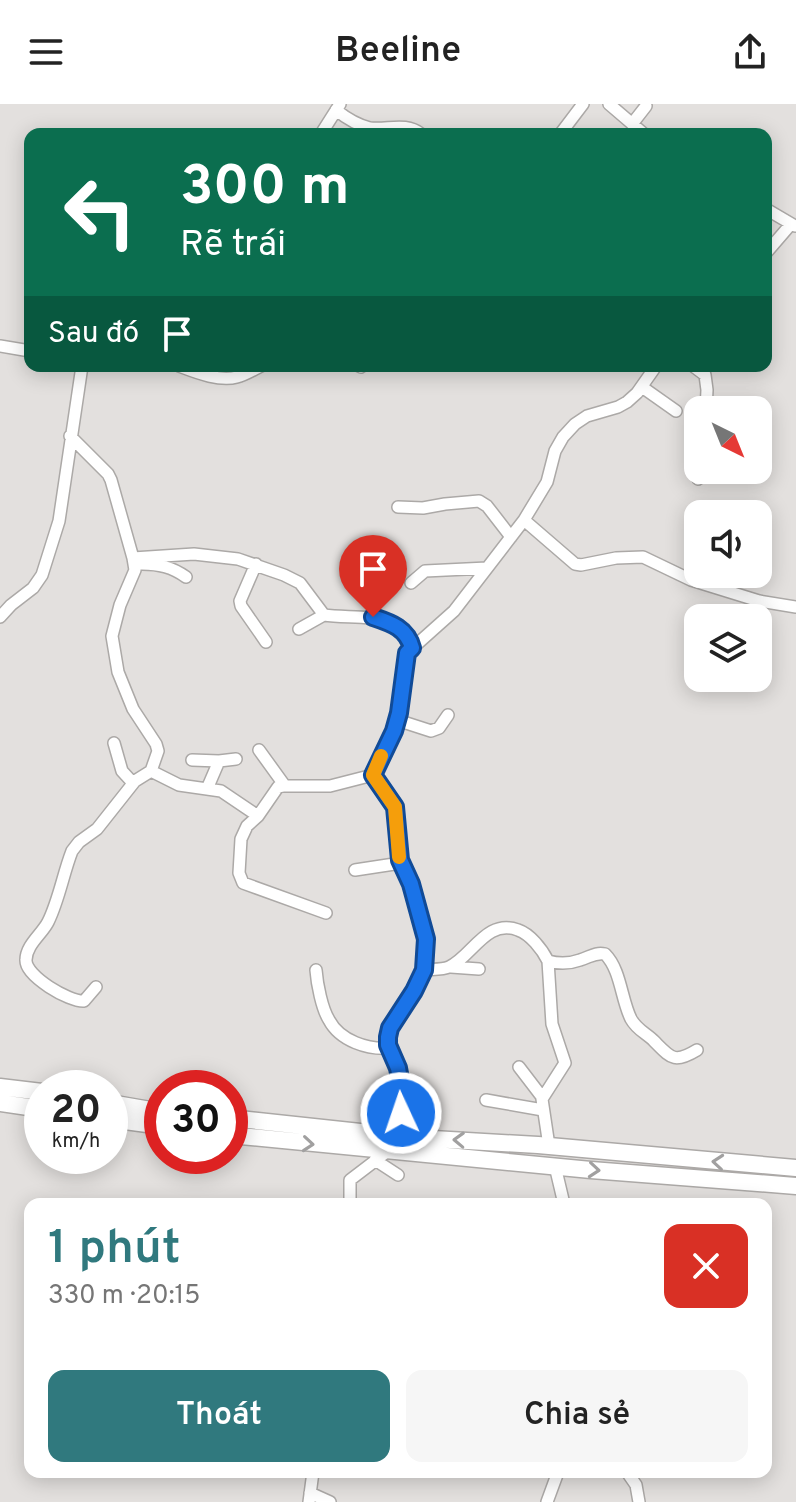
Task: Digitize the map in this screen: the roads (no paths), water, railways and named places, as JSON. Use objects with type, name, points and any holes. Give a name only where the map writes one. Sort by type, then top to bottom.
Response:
[{"type":"highway","points":[[0,1087],[24,1090]]},
{"type":"highway","points":[[0,1103],[24,1106]]},
{"type":"highway","points":[[248,1122],[386,1149],[549,1146],[796,1168]]},
{"type":"highway","points":[[248,1137],[796,1186]]},
{"type":"street","points":[[565,128],[583,104]]},
{"type":"street","points":[[609,104],[637,128]]},
{"type":"street","points":[[632,124],[646,106]]},
{"type":"street","points":[[325,128],[338,107],[363,126],[413,128]]},
{"type":"street","points":[[772,213],[793,225],[772,247]]},
{"type":"street","points":[[0,346],[24,350]]},
{"type":"street","points":[[0,617],[33,588],[42,575],[59,521],[81,372]]},
{"type":"street","points":[[196,372],[231,378],[248,372]]},
{"type":"street","points":[[373,775],[397,720],[407,653],[449,617],[524,520],[547,482],[555,451],[563,437],[587,416],[627,402],[652,372]]},
{"type":"street","points":[[701,372],[705,375],[707,396]]},
{"type":"street","points":[[642,387],[676,411]]},
{"type":"street","points":[[70,436],[108,474],[134,561],[133,576],[120,605],[112,636],[118,672],[133,709],[158,751],[151,771],[133,783],[97,829],[72,851],[55,906],[25,962],[43,982],[73,1000],[84,1001],[96,987]]},
{"type":"street","points":[[398,507],[423,508],[479,501],[487,506],[511,537]]},
{"type":"street","points":[[524,520],[575,564],[643,557],[691,580],[759,601],[796,607]]},
{"type":"street","points":[[134,561],[194,554],[256,564],[300,583],[324,615]]},
{"type":"street","points":[[134,561],[166,566],[186,577]]},
{"type":"street","points":[[256,564],[240,601],[266,642]]},
{"type":"street","points":[[411,583],[425,571],[487,568]]},
{"type":"street","points":[[299,629],[324,615],[373,617],[391,623],[409,637],[412,648]]},
{"type":"street","points":[[397,720],[431,731],[439,728],[448,715]]},
{"type":"street","points":[[114,743],[122,771],[133,783]]},
{"type":"street","points":[[259,750],[285,786]]},
{"type":"street","points":[[192,760],[236,759]]},
{"type":"street","points":[[207,789],[219,761]]},
{"type":"street","points":[[151,771],[179,785],[221,791],[258,816]]},
{"type":"street","points":[[326,913],[241,881],[241,839],[274,790],[285,786],[330,786],[373,775]]},
{"type":"street","points":[[350,1198],[350,1180],[386,1149],[401,1113],[402,1090],[388,1037],[390,1028],[424,970],[426,939],[411,884],[401,863],[395,807],[373,775]]},
{"type":"street","points":[[355,870],[401,863]]},
{"type":"street","points":[[451,967],[486,935],[500,928],[514,928],[526,934],[544,954],[548,961],[552,1024],[565,1063],[542,1097]]},
{"type":"street","points":[[548,961],[567,964],[595,953],[605,954],[611,960],[632,1021],[641,1031],[666,1055],[687,1056],[697,1050]]},
{"type":"street","points":[[424,970],[451,967],[479,969]]},
{"type":"street","points":[[316,970],[329,1021],[354,1042],[367,1047],[390,1048]]},
{"type":"street","points":[[519,1067],[542,1097],[549,1146]]},
{"type":"street","points":[[486,1100],[543,1110]]},
{"type":"street","points":[[386,1149],[398,1175]]},
{"type":"street","points":[[555,1166],[563,1198]]},
{"type":"street","points":[[312,1478],[310,1498],[330,1502]]},
{"type":"street","points":[[547,1502],[556,1478]]},
{"type":"street","points":[[631,1478],[636,1485],[639,1502]]}]
